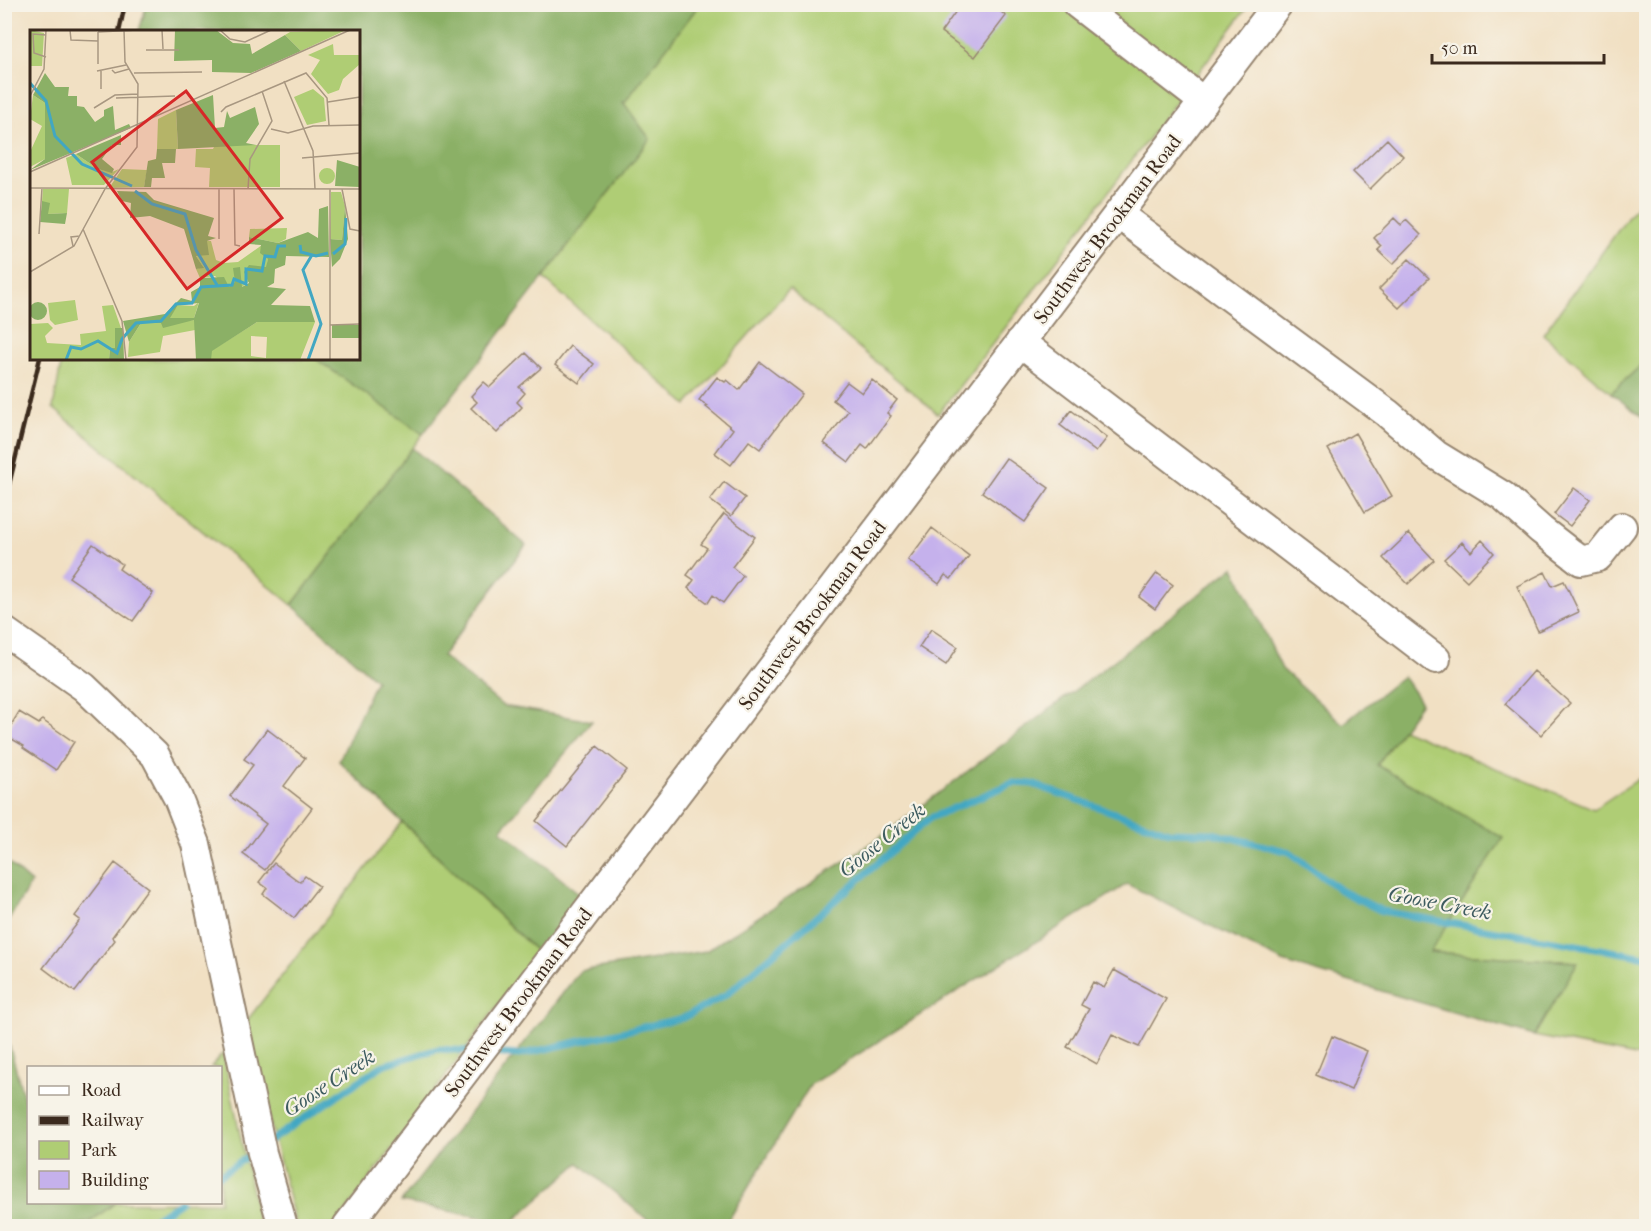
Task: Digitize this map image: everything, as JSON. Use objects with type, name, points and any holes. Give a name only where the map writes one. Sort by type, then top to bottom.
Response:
[{"type":"street","points":[[1077,4],[1204,102]]},
{"type":"street","name":"Southwest Brookman Road","points":[[347,1227],[1278,4]]},
{"type":"street","points":[[1118,214],[1387,414],[1436,454],[1503,496],[1581,561],[1598,557],[1622,527]]},
{"type":"street","points":[[1020,342],[1436,659]]},
{"type":"street","points":[[4,631],[84,687],[147,747],[155,755],[178,798],[196,844],[262,1153],[282,1227]]},
{"type":"green space","points":[[147,4],[699,5],[623,102],[650,139],[423,434],[317,360],[360,360],[360,30],[139,30]]},
{"type":"green space","points":[[699,5],[1249,5],[1030,296],[938,414],[789,289],[687,405],[543,278],[649,139],[623,102]]},
{"type":"green space","points":[[1646,192],[1646,361],[1611,393],[1543,334]]},
{"type":"green space","points":[[62,360],[317,360],[423,434],[292,605],[53,408]]},
{"type":"green space","points":[[1646,361],[1646,420],[1611,393]]},
{"type":"green space","points":[[412,448],[526,545],[442,656],[503,706],[592,721],[501,830],[581,895],[537,952],[339,761],[376,680],[292,605]]},
{"type":"green space","points":[[1234,567],[1282,669],[1343,724],[1403,676],[1421,703],[1377,765],[1503,838],[1430,952],[1578,962],[1534,1036],[1283,962],[1127,884],[811,1084],[725,1226],[655,1226],[579,1163],[511,1223],[401,1202],[580,971],[706,951],[878,839]]},
{"type":"green space","points":[[1402,729],[1594,809],[1646,774],[1646,1058],[1534,1036],[1577,962],[1430,952],[1377,765]]},
{"type":"green space","points":[[402,822],[537,952],[335,1226],[296,1226],[245,1023]]},
{"type":"green space","points":[[5,860],[31,883],[5,926]]},
{"type":"green space","points":[[4,1026],[27,1109],[27,1204],[114,1204],[91,1221],[76,1226],[5,1226]]},
{"type":"green space","points":[[223,1053],[259,1226],[76,1226],[91,1221],[114,1204],[222,1204],[222,1066],[212,1066]]},
{"type":"building","points":[[961,4],[991,4],[1006,16],[975,57],[941,32]]},
{"type":"building","points":[[1387,139],[1403,156],[1370,189],[1353,172]]},
{"type":"building","points":[[1394,218],[1401,225],[1406,220],[1421,235],[1393,264],[1378,250],[1382,246],[1374,238]]},
{"type":"building","points":[[1409,259],[1429,278],[1399,308],[1379,289]]},
{"type":"building","points":[[570,346],[594,364],[579,383],[555,365]]},
{"type":"building","points":[[526,353],[541,368],[519,387],[525,393],[517,402],[522,407],[497,433],[471,408],[477,402],[471,396],[484,382],[490,387]]},
{"type":"building","points":[[760,362],[802,394],[760,449],[749,441],[731,465],[715,453],[733,429],[699,400],[717,377],[725,382],[727,380],[739,390]]},
{"type":"building","points":[[872,380],[897,400],[887,413],[891,416],[867,449],[862,445],[849,462],[824,443],[848,411],[833,400],[847,382],[862,393]]},
{"type":"building","points":[[1071,410],[1107,438],[1096,452],[1060,425]]},
{"type":"building","points":[[1355,433],[1392,496],[1365,512],[1328,449]]},
{"type":"building","points":[[1006,458],[1049,488],[1025,522],[982,492]]},
{"type":"building","points":[[724,482],[745,498],[731,516],[710,500]]},
{"type":"building","points":[[1574,488],[1590,500],[1570,526],[1554,514]]},
{"type":"building","points":[[724,514],[755,537],[732,567],[743,576],[723,603],[713,595],[708,603],[688,588],[694,580],[687,575],[707,548],[701,544]]},
{"type":"building","points":[[932,528],[969,556],[951,579],[945,575],[939,584],[908,560]]},
{"type":"building","points":[[1409,533],[1434,560],[1408,584],[1383,558]]},
{"type":"building","points":[[1482,540],[1494,553],[1467,581],[1444,559],[1462,542],[1471,552]]},
{"type":"building","points":[[93,544],[122,564],[119,569],[153,593],[133,621],[69,577]]},
{"type":"building","points":[[1545,572],[1552,586],[1564,581],[1579,612],[1538,631],[1517,586]]},
{"type":"building","points":[[1157,573],[1173,585],[1155,609],[1139,597]]},
{"type":"building","points":[[931,629],[958,647],[946,665],[919,647]]},
{"type":"building","points":[[1534,671],[1570,703],[1541,735],[1505,704]]},
{"type":"building","points":[[19,712],[39,724],[42,720],[74,742],[56,770],[5,735]]},
{"type":"building","points":[[267,729],[305,758],[284,786],[312,808],[265,870],[243,854],[266,824],[230,796],[253,765],[244,759]]},
{"type":"building","points":[[597,746],[627,770],[567,846],[536,821]]},
{"type":"building","points":[[115,863],[148,888],[112,937],[115,940],[75,992],[43,968],[80,920],[75,916]]},
{"type":"building","points":[[274,863],[300,882],[305,876],[319,886],[294,918],[263,894],[267,888],[259,882]]},
{"type":"building","points":[[1114,970],[1166,999],[1139,1047],[1112,1035],[1097,1064],[1067,1047],[1089,1009],[1081,1005],[1093,982],[1104,988]]},
{"type":"building","points":[[1332,1036],[1367,1051],[1351,1090],[1316,1075]]},
{"type":"waterway","name":"Goose Creek","points":[[490,1053],[519,1055],[683,1018],[726,995],[930,818],[1013,783],[1032,784],[1169,832],[1212,833],[1290,852],[1340,890],[1382,911],[1646,957]]},
{"type":"waterway","name":"Goose Creek","points":[[267,1143],[383,1065],[438,1049],[470,1051]]},
{"type":"waterway","name":"Goose Creek","points":[[222,1174],[256,1151]]},
{"type":"waterway","name":"Goose Creek","points":[[144,1226],[177,1204]]},
{"type":"railway","points":[[119,30],[125,4]]},
{"type":"railway","points":[[4,505],[40,360]]}]
